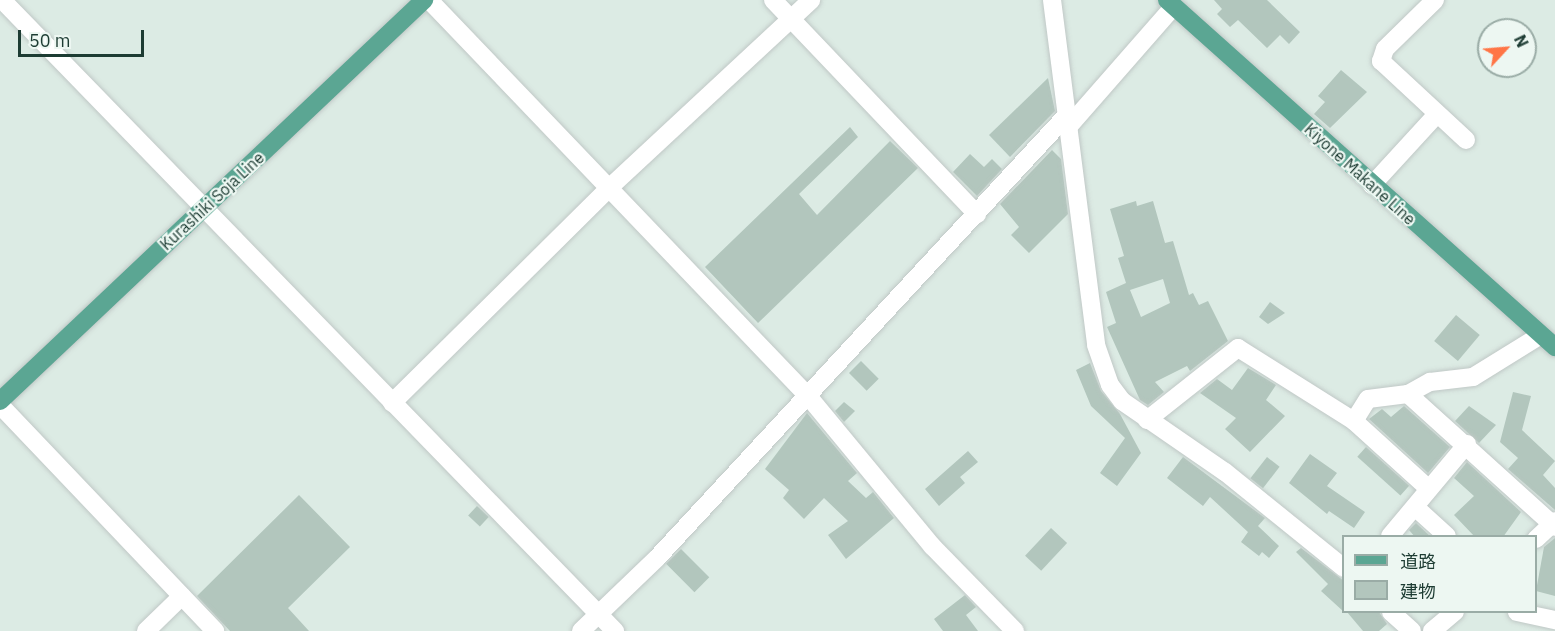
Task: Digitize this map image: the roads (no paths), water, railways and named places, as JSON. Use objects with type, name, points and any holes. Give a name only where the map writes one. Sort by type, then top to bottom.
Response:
[{"type":"main road","name":"Kurashiki Soja Line","points":[[0,403],[426,0]]},
{"type":"main road","name":"Kiyone Makane Line","points":[[1170,3],[1555,347]]},
{"type":"street","points":[[426,0],[808,396],[932,546],[1015,631]]},
{"type":"street","points":[[773,0],[977,214]]},
{"type":"street","points":[[392,403],[609,188],[811,0]]},
{"type":"street","points":[[1052,0],[1101,367],[1122,401],[1226,472],[1342,566]]},
{"type":"street","points":[[1435,0],[1385,49],[1381,61],[1466,140]]},
{"type":"street","points":[[581,631],[657,558],[977,214],[1068,120],[1170,3]]},
{"type":"street","points":[[7,6],[615,631]]},
{"type":"street","points":[[1372,185],[1437,114]]},
{"type":"street","points":[[1354,421],[1368,399],[1408,394],[1430,382],[1473,377],[1541,335]]},
{"type":"street","points":[[1147,420],[1238,348],[1354,421],[1429,489]]},
{"type":"street","points":[[1408,394],[1467,444],[1554,524],[1537,538]]},
{"type":"street","points":[[0,403],[215,631]]},
{"type":"street","points":[[1392,535],[1467,444]]},
{"type":"street","points":[[1415,507],[1445,535]]},
{"type":"street","points":[[146,631],[182,596]]},
{"type":"street","points":[[1392,613],[1412,631]]},
{"type":"street","points":[[1432,631],[1454,613]]},
{"type":"street","points":[[1523,613],[1555,620]]}]
